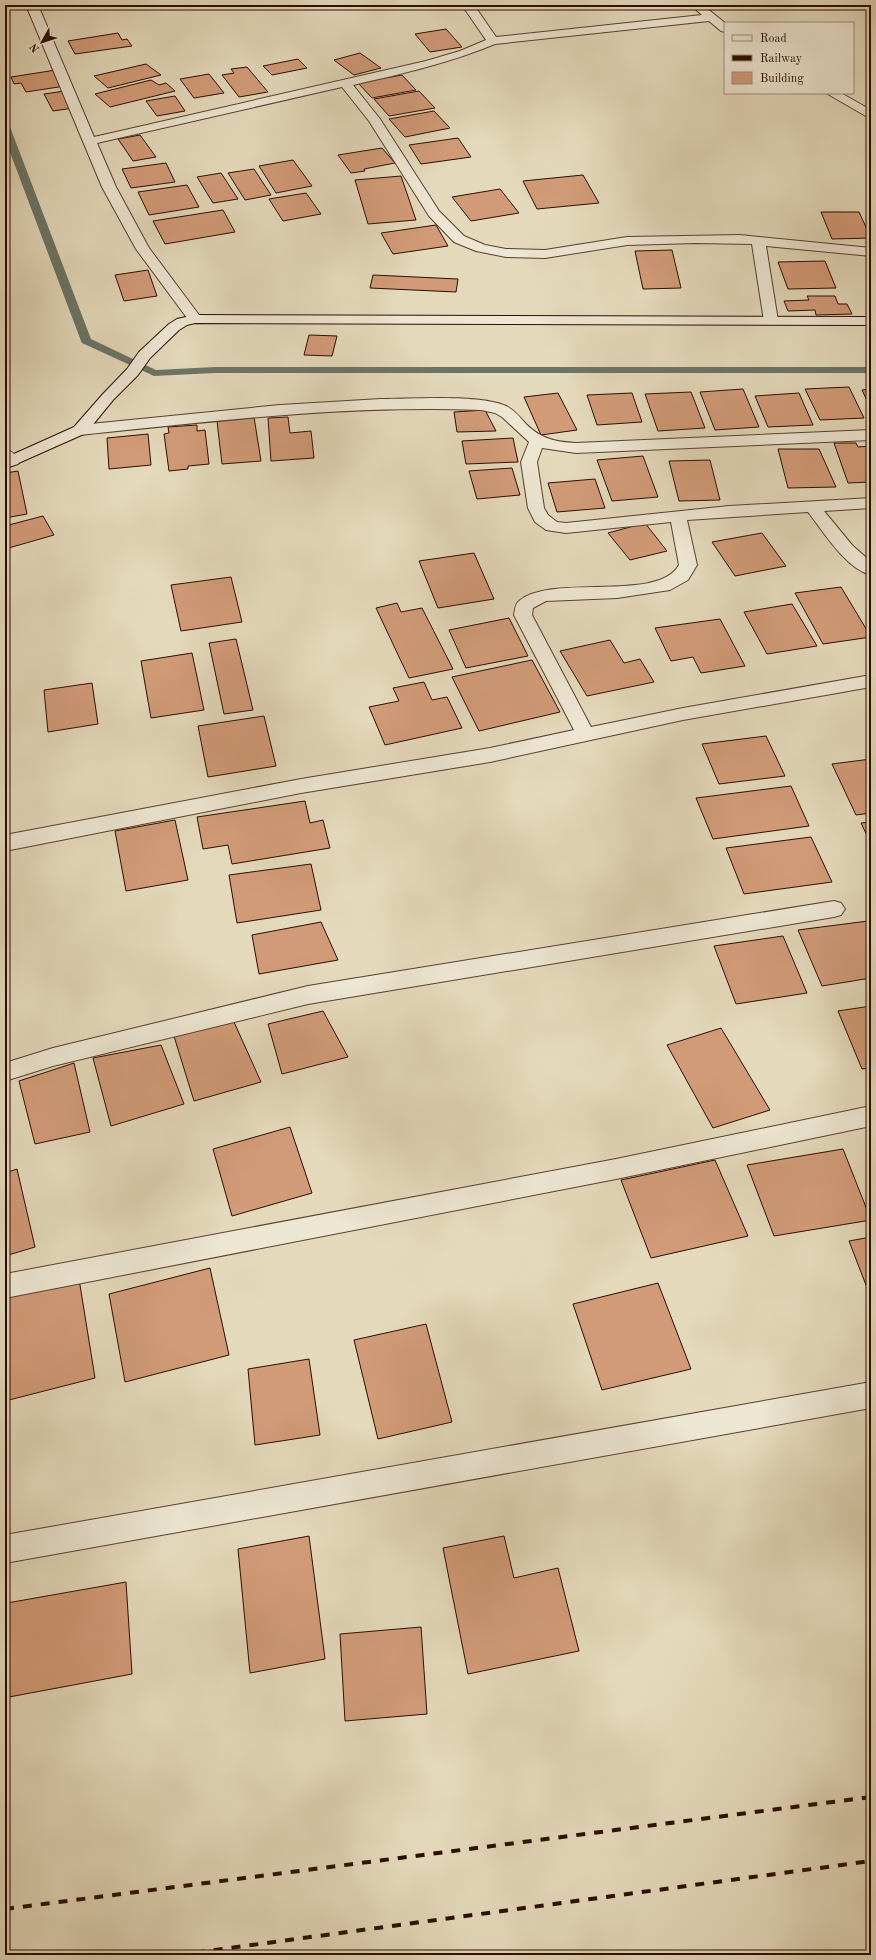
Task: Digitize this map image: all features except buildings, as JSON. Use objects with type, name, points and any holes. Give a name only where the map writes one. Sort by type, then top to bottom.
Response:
[{"type":"street","points":[[32,5],[91,140],[109,187],[143,249],[195,319]]},
{"type":"street","points":[[468,5],[493,41]]},
{"type":"street","points":[[696,5],[724,28]]},
{"type":"street","points":[[91,140],[429,64],[464,53],[493,41],[710,18]]},
{"type":"street","points":[[344,82],[374,119],[434,213],[459,239],[481,248],[506,253],[545,254],[627,241],[695,239],[759,241],[871,252]]},
{"type":"street","points":[[834,94],[871,115]]},
{"type":"street","points":[[759,241],[760,258],[772,320]]},
{"type":"street","points":[[80,430],[133,372],[144,356],[174,326],[182,322],[195,319],[871,321]]},
{"type":"street","points":[[8,459],[80,430],[272,410],[363,405],[475,405],[499,408],[509,414],[537,441],[551,446],[576,448],[871,435]]},
{"type":"street","points":[[537,441],[529,462],[536,508],[541,518],[552,526],[566,528],[729,511],[871,503]]},
{"type":"street","points":[[812,506],[843,546],[860,563],[871,570]]},
{"type":"street","points":[[586,735],[523,615],[525,605],[542,596],[617,592],[664,586],[682,576],[688,565],[678,517]]},
{"type":"street","points":[[5,843],[301,786],[490,755],[683,714],[871,681]]},
{"type":"street","points":[[5,1072],[53,1057],[308,995],[834,909]]},
{"type":"street","points":[[5,1286],[616,1169],[871,1116]]},
{"type":"street","points":[[5,1549],[871,1395]]},
{"type":"waterway","points":[[5,127],[86,341],[154,373],[215,370],[871,370]]},
{"type":"railway","points":[[5,1909],[871,1797]]},
{"type":"railway","points":[[178,1955],[871,1861]]}]
